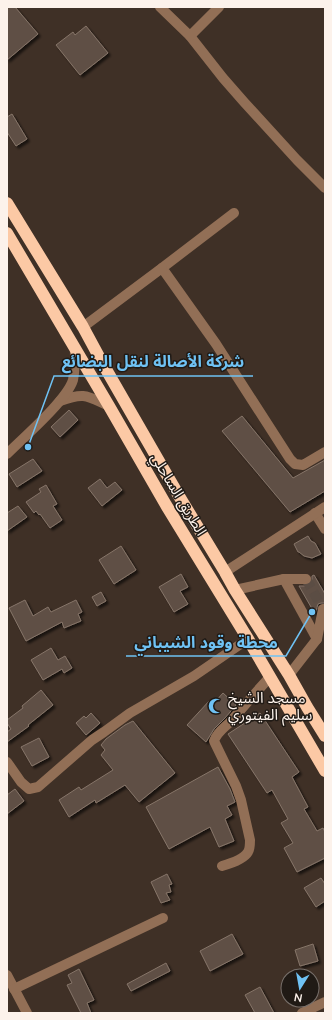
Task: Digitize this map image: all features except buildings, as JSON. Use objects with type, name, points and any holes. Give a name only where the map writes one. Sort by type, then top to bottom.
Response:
[{"type":"highway","name":"الطريق الساحلي","points":[[7,203],[83,327],[102,364],[235,590],[289,675],[325,736]]},
{"type":"highway","name":"الطريق الساحلي","points":[[7,233],[166,505],[248,639],[325,771]]},
{"type":"highway","points":[[166,505],[179,496]]},
{"type":"street","points":[[160,7],[190,36],[244,102],[325,188]]},
{"type":"street","points":[[190,36],[219,7]]},
{"type":"street","points":[[83,327],[234,213]]},
{"type":"street","points":[[162,268],[216,344],[290,459],[295,464],[303,465],[325,452]]},
{"type":"street","points":[[7,454],[46,416],[60,401],[70,387],[73,380],[75,349]]},
{"type":"street","points":[[60,401],[74,396],[85,396],[109,406]]},
{"type":"street","points":[[225,572],[325,506]]},
{"type":"street","points":[[315,513],[325,529]]},
{"type":"street","points":[[284,579],[317,639]]},
{"type":"street","points":[[235,590],[284,579],[306,579]]},
{"type":"street","points":[[289,675],[317,639],[323,609]]},
{"type":"street","points":[[7,762],[20,782],[29,789],[38,788],[92,740],[130,713],[194,676],[248,639]]},
{"type":"street","points":[[222,866],[235,861],[248,853],[250,840],[241,800],[236,786],[214,741],[221,729],[270,677]]},
{"type":"street","points":[[14,989],[163,918]]},
{"type":"street","points":[[7,975],[27,1013]]},
{"type":"street","points":[[302,1013],[325,1002]]},
{"type":"tunnel","points":[[306,579],[323,609]]},
{"type":"place","name":"شركة الأصالة لنقل البضائع","points":[[28,447]]},
{"type":"place","name":"محطة وقود الشيباني","points":[[312,612]]},
{"type":"place","name":"مسجد الشيخ سليم الفيتوري","points":[[216,706]]}]
